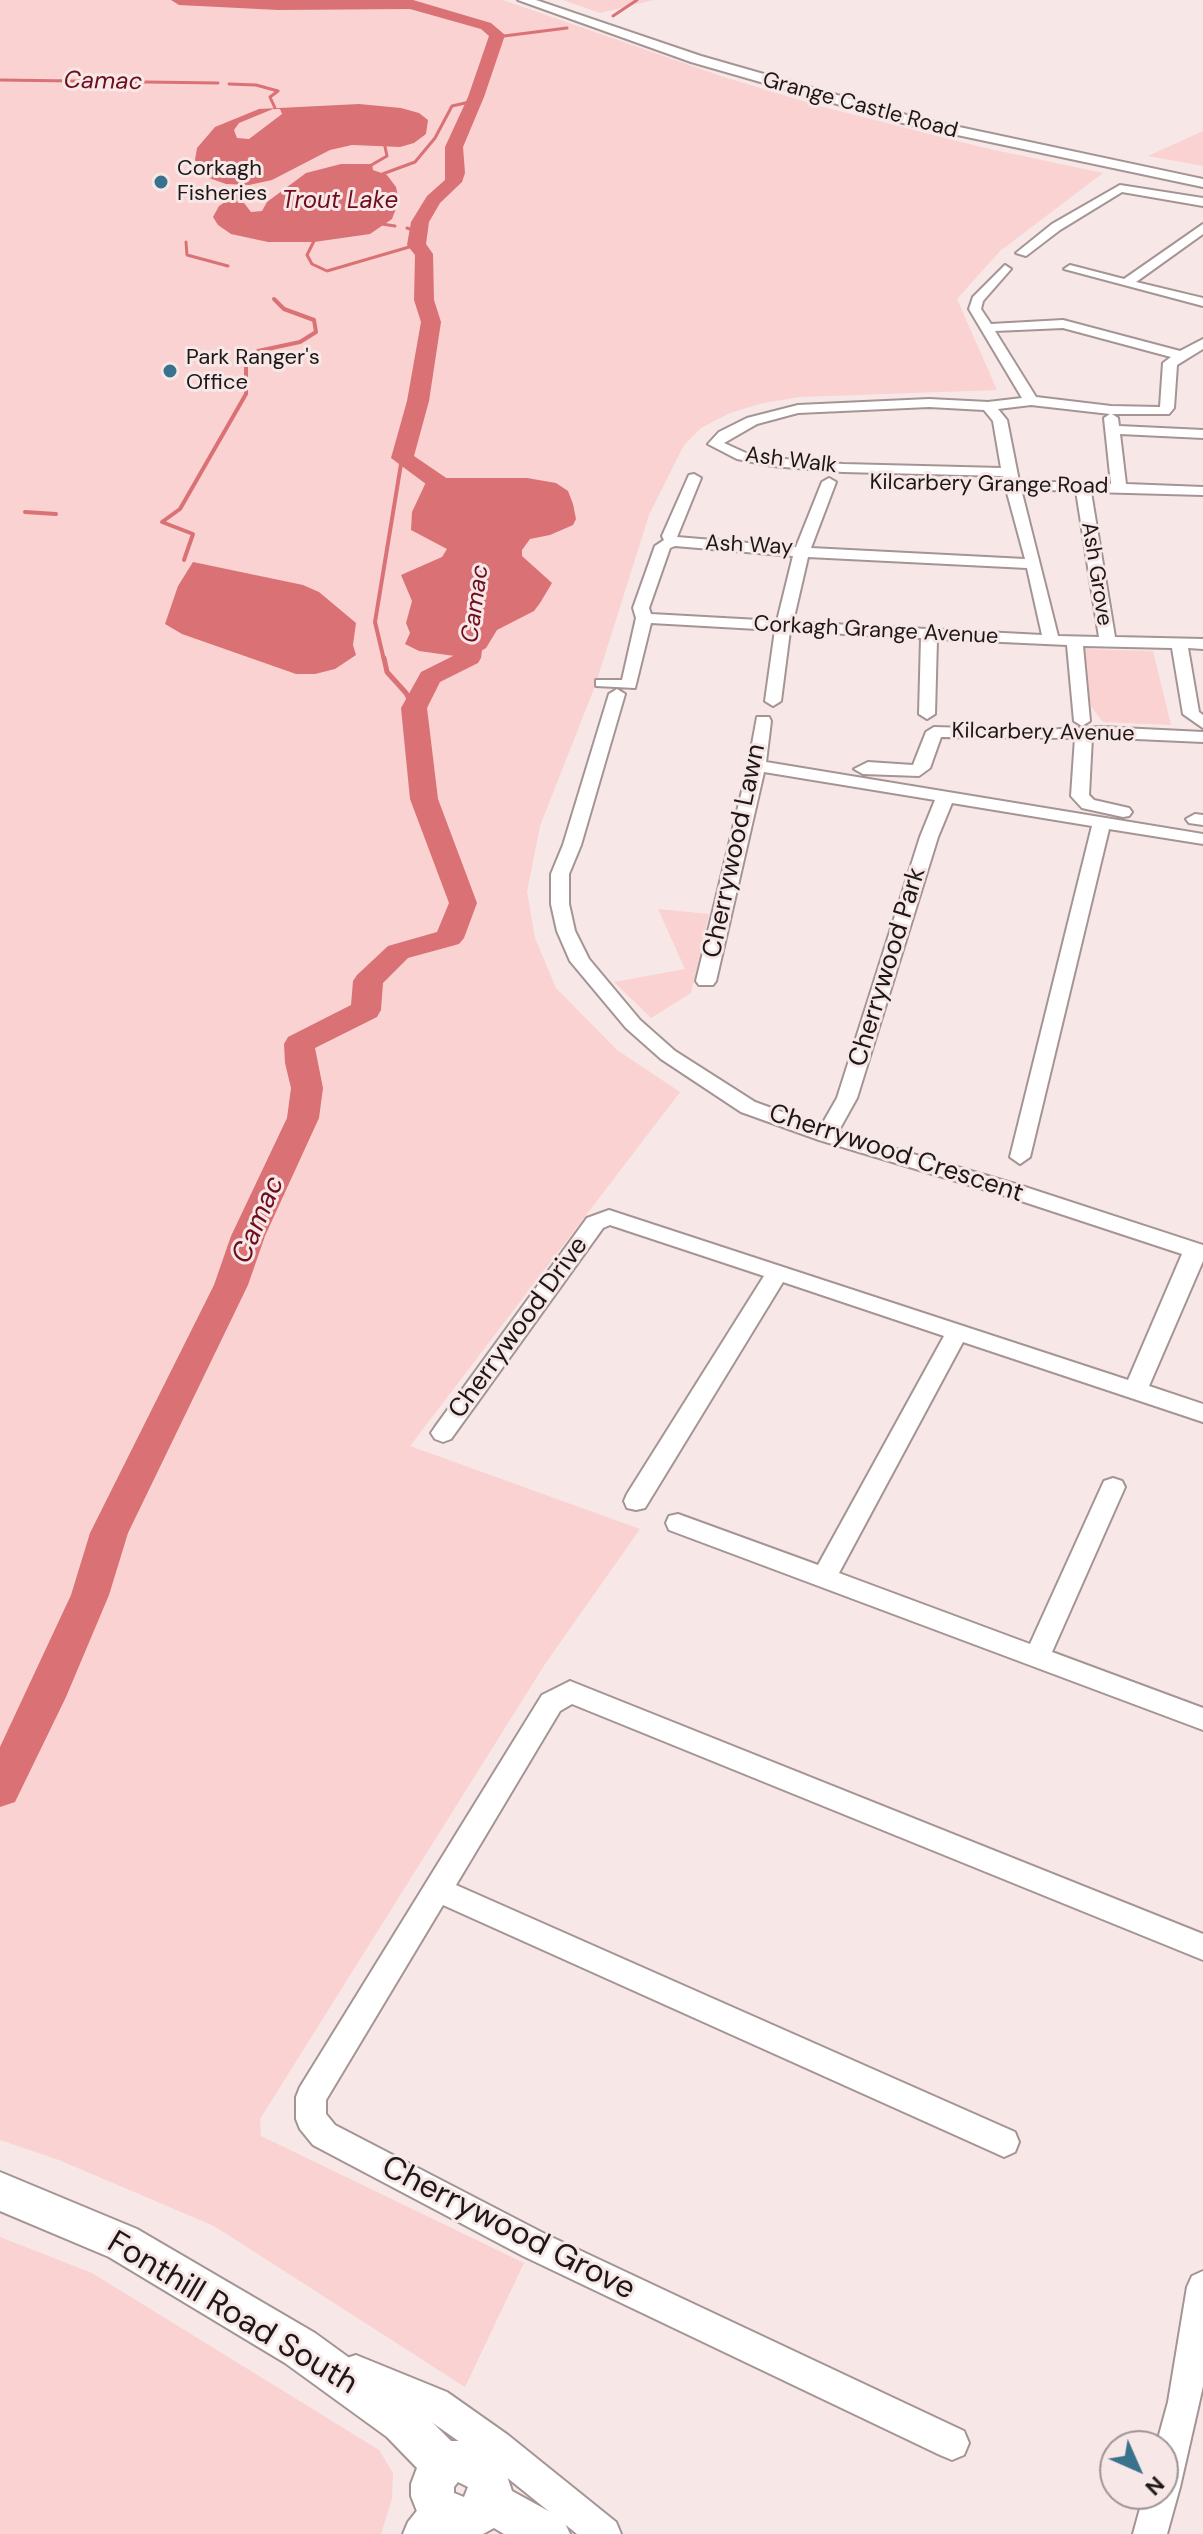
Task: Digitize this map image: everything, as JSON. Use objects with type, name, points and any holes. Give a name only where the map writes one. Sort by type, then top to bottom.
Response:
[{"type":"main road","name":"Grange Castle Road","points":[[524,0],[696,59],[915,122],[1203,180]]},
{"type":"main road","name":"Grange Castle Road","points":[[543,0],[656,42],[851,99],[1053,148],[1203,180]]},
{"type":"main road","name":"Fonthill Road South","points":[[0,2191],[123,2243],[300,2348],[402,2422],[445,2466]]},
{"type":"main road","points":[[461,2460],[477,2464],[488,2478],[487,2501],[478,2513],[465,2520],[430,2522],[433,2485],[445,2466],[461,2460]]},
{"type":"main road","points":[[487,2501],[548,2534]]},
{"type":"street","points":[[1023,247],[1120,188],[1203,202]]},
{"type":"street","points":[[1128,282],[1203,228]]},
{"type":"street","points":[[1184,242],[1203,246]]},
{"type":"street","points":[[1070,269],[1203,302]]},
{"type":"street","points":[[997,272],[975,304],[976,313],[1031,401]]},
{"type":"street","points":[[987,328],[1063,324],[1182,356]]},
{"type":"street","points":[[988,406],[1031,401],[1111,410],[1164,411],[1167,408],[1169,365],[1203,343]]},
{"type":"street","name":"Ash Walk","points":[[988,406],[929,403],[798,409],[752,421],[736,428],[715,444],[742,456],[773,462],[1011,478]]},
{"type":"street","points":[[988,406],[1000,420],[1051,640]]},
{"type":"street","points":[[1111,410],[1119,488]]},
{"type":"street","points":[[1113,430],[1203,434]]},
{"type":"street","name":"Kilcarbery Grange Road","points":[[776,475],[829,482],[1011,478],[1083,487],[1203,491]]},
{"type":"street","name":"Ash Way","points":[[672,541],[669,536],[694,478]]},
{"type":"street","name":"Ash Way","points":[[644,618],[641,608],[663,546],[672,541],[802,552],[829,482]]},
{"type":"street","name":"Ash Grove","points":[[1083,487],[1108,641]]},
{"type":"street","points":[[773,701],[784,627],[802,552],[1034,564]]},
{"type":"street","name":"Corkagh Grange Avenue","points":[[644,618],[1051,640],[1203,644]]},
{"type":"street","name":"Cherrywood Crescent","points":[[644,618],[629,685],[610,689],[572,845],[560,874],[560,904],[566,931],[580,961],[633,1024],[668,1055],[748,1107],[826,1135],[1199,1251]]},
{"type":"street","points":[[927,714],[929,634]]},
{"type":"street","points":[[1075,641],[1083,727],[1080,796],[1096,807],[1130,813]]},
{"type":"street","points":[[1179,643],[1191,714],[1203,723]]},
{"type":"street","name":"Cherrywood Lawn","points":[[706,981],[757,766],[763,721]]},
{"type":"street","name":"Kilcarbery Avenue","points":[[863,769],[913,772],[921,768],[934,732],[1083,727],[1101,732],[1203,737]]},
{"type":"street","points":[[757,766],[1203,839]]},
{"type":"street","name":"Cherrywood Park","points":[[826,1135],[847,1098],[929,837],[946,796]]},
{"type":"street","points":[[1020,1157],[1101,824]]},
{"type":"street","name":"Cherrywood Drive","points":[[443,1433],[595,1223],[609,1217],[1203,1413]]},
{"type":"street","points":[[1136,1389],[1199,1251]]},
{"type":"street","points":[[636,1501],[778,1272]]},
{"type":"street","points":[[824,1578],[958,1331]]},
{"type":"street","points":[[1037,1656],[1113,1487]]},
{"type":"street","points":[[678,1523],[1203,1719]]},
{"type":"street","name":"Cherrywood Grove","points":[[952,2443],[534,2245],[324,2135],[311,2119],[311,2097],[551,1703],[570,1692],[1203,1947]]},
{"type":"street","points":[[436,1889],[1004,2142]]},
{"type":"street","points":[[1177,2430],[1203,2287]]},
{"type":"street","points":[[300,2348],[435,2404],[496,2447],[604,2534]]},
{"type":"street","points":[[1150,2534],[1157,2510]]},
{"type":"shaded area","points":[[0,0],[503,0],[721,76],[816,105],[985,148],[1103,173],[1000,251],[957,299],[997,390],[800,397],[763,403],[730,413],[701,428],[684,445],[649,515],[595,686],[540,826],[527,892],[535,938],[556,988],[617,1050],[680,1092],[410,1446],[640,1529],[545,1664],[260,2119],[261,2136],[524,2263],[465,2387],[214,2226],[59,2160],[0,2140]]},
{"type":"shaded area","points":[[563,0],[654,0],[600,13]]},
{"type":"shaded area","points":[[1203,131],[1203,166],[1148,156]]},
{"type":"shaded area","points":[[1080,649],[1153,651],[1171,725],[1103,722],[1090,705],[1087,665],[1082,664]]},
{"type":"shaded area","points":[[658,909],[709,914],[691,993],[651,1018],[614,982],[685,969]]},
{"type":"shaded area","points":[[0,2237],[92,2273],[379,2450],[393,2473],[392,2499],[381,2534],[0,2534]]},
{"type":"water","points":[[359,104],[401,108],[419,113],[428,120],[426,134],[414,143],[400,147],[352,145],[330,150],[272,180],[249,185],[226,184],[209,178],[195,160],[197,148],[215,127],[259,109]],"holes":[[[280,109],[282,114],[249,139],[237,138],[234,130],[239,123]]]},
{"type":"water","name":"Trout Lake","points":[[341,164],[372,164],[373,170],[387,175],[396,187],[399,201],[392,219],[370,234],[314,242],[268,242],[231,234],[213,217],[219,206],[237,194],[251,212],[262,211],[267,202],[306,173]]},
{"type":"water","points":[[417,466],[424,472],[443,478],[527,478],[556,483],[568,491],[573,504],[576,519],[573,525],[530,539],[522,550],[522,556],[552,583],[540,603],[534,611],[497,630],[486,648],[469,658],[419,651],[405,644],[410,633],[406,623],[412,601],[401,575],[442,557],[447,549],[411,530],[412,512],[427,480],[414,469]]},
{"type":"water","points":[[193,562],[303,585],[319,592],[356,623],[353,645],[356,655],[335,669],[315,674],[296,674],[182,634],[165,624],[178,586]]},
{"type":"waterway","name":"Camac","points":[[179,0],[278,5],[411,4],[486,26],[497,35],[476,97],[454,147],[456,173],[453,182],[433,200],[420,222],[416,245],[424,254],[424,300],[431,322],[418,401],[402,458],[450,491]]},
{"type":"waterway","points":[[613,16],[637,0]]},
{"type":"waterway","points":[[496,37],[567,28]]},
{"type":"waterway","name":"Camac","points":[[0,80],[218,83]]},
{"type":"waterway","name":"Camac","points":[[229,84],[256,85],[278,91],[270,97],[275,108]]},
{"type":"waterway","name":"Camac","points":[[377,176],[415,162],[435,138],[452,106],[474,101]]},
{"type":"waterway","name":"Camac","points":[[368,167],[387,156],[384,142]]},
{"type":"waterway","points":[[382,224],[395,226]]},
{"type":"waterway","points":[[407,228],[418,232]]},
{"type":"waterway","name":"Camac","points":[[316,237],[307,255],[312,264],[327,271],[416,245]]},
{"type":"waterway","points":[[186,242],[187,255],[228,266]]},
{"type":"waterway","points":[[258,351],[300,342],[316,332],[314,320],[284,309],[274,299]]},
{"type":"waterway","points":[[184,560],[193,534],[162,522],[180,509],[246,394],[246,354]]},
{"type":"waterway","name":"Camac","points":[[384,660],[375,622],[402,458]]},
{"type":"waterway","points":[[25,512],[56,514]]},
{"type":"waterway","name":"Camac","points":[[0,1789],[46,1697],[90,1595],[109,1533],[231,1285],[248,1236],[303,1118],[307,1088],[300,1063],[299,1044],[366,1010],[368,981],[398,952],[449,938],[463,903],[424,799],[414,708],[430,677],[469,658],[475,611]]},
{"type":"waterway","name":"Camac","points":[[384,658],[387,672],[406,693],[414,708]]},
{"type":"place","name":"Corkagh Fisheries","points":[[161,182]]},
{"type":"place","name":"Park Ranger's Office","points":[[170,371]]}]
